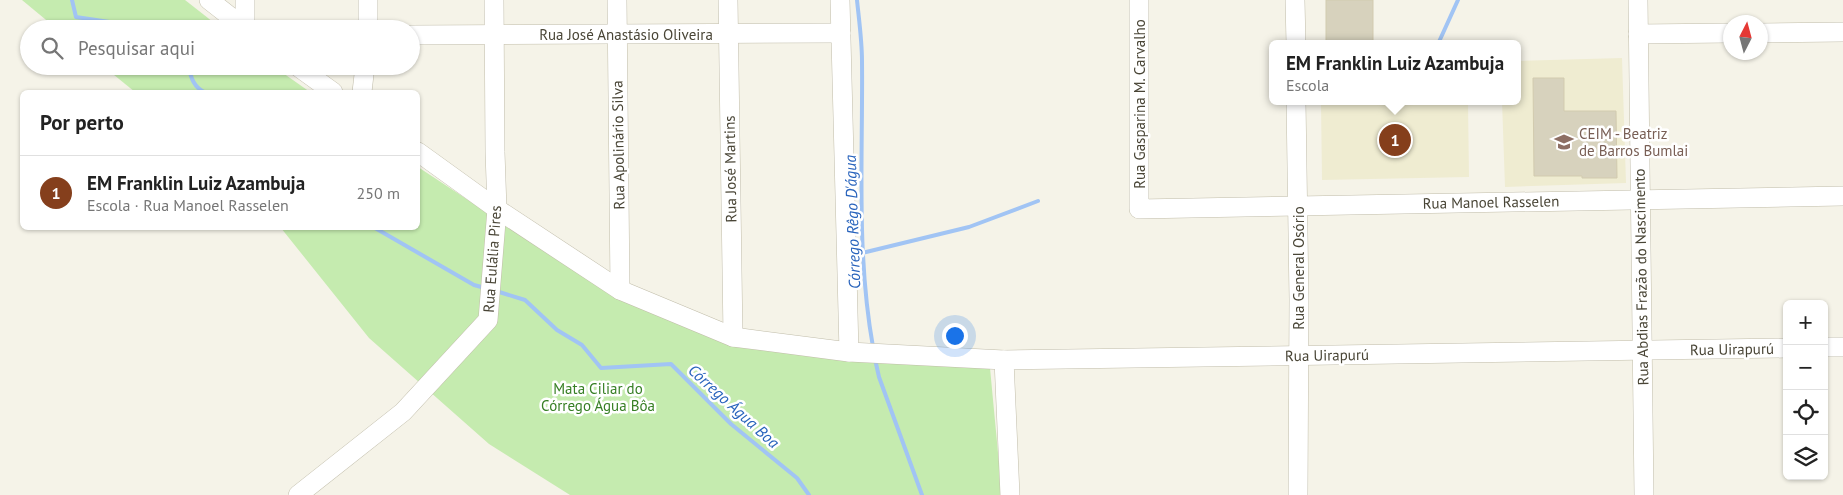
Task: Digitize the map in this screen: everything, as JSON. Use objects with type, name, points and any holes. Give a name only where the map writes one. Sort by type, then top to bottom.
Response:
[{"type":"street","points":[[209,0],[235,20]]},
{"type":"street","points":[[245,0],[245,20]]},
{"type":"street","points":[[368,0],[368,20]]},
{"type":"street","name":"Rua Eulália Pires","points":[[298,495],[403,412],[488,320],[497,208],[494,0]]},
{"type":"street","name":"Rua Apolinário Silva","points":[[616,0],[620,290]]},
{"type":"street","name":"Rua José Martins","points":[[728,0],[733,338]]},
{"type":"street","points":[[840,0],[858,352]]},
{"type":"street","name":"Rua Gasparina M. Carvalho","points":[[1139,0],[1139,209]]},
{"type":"street","points":[[1295,0],[1296,40]]},
{"type":"street","name":"Rua Abdias Frazão do Nascimento","points":[[1638,0],[1644,495]]},
{"type":"street","points":[[1768,33],[1843,32]]},
{"type":"street","name":"Rua José Anastásio Oliveira","points":[[420,35],[841,33]]},
{"type":"street","points":[[1638,34],[1723,33]]},
{"type":"street","points":[[309,75],[330,90]]},
{"type":"street","points":[[362,90],[364,75]]},
{"type":"street","name":"Rua General Osório","points":[[1296,105],[1298,495]]},
{"type":"street","name":"Rua Uirapurú","points":[[420,153],[497,208],[620,290],[733,338],[888,355],[1004,360],[1103,360],[1783,348]]},
{"type":"street","name":"Rua Manoel Rasselen","points":[[1139,209],[1843,196]]},
{"type":"street","points":[[1828,348],[1843,347]]},
{"type":"street","points":[[1004,360],[1010,495]]},
{"type":"shaded area","name":"CEIM - Beatriz de Barros Bumlai","points":[[1622,58],[1626,183],[1505,187],[1502,105],[1521,105],[1521,61]]},
{"type":"shaded area","points":[[1321,105],[1468,105],[1469,177],[1322,180]]},
{"type":"green space","points":[[22,0],[185,0],[211,20],[46,20]]},
{"type":"green space","points":[[114,75],[286,75],[307,90],[133,90]]},
{"type":"green space","name":"Mata Ciliar do Córrego Água Bôa","points":[[420,168],[618,299],[734,344],[990,368],[1002,495],[570,495],[489,444],[369,338],[283,230],[420,230]]},
{"type":"building","points":[[1326,0],[1373,0],[1373,40],[1326,40]]},
{"type":"building","points":[[1533,78],[1564,78],[1564,111],[1616,111],[1617,178],[1534,176]]},
{"type":"waterway","name":"Córrego Água Boa","points":[[72,0],[76,17],[96,20]]},
{"type":"waterway","name":"Córrego Rêgo D'água","points":[[857,0],[862,53],[862,240],[864,276],[873,347]]},
{"type":"waterway","points":[[1440,40],[1458,0]]},
{"type":"waterway","name":"Córrego Água Boa","points":[[190,75],[193,81],[202,90]]},
{"type":"waterway","points":[[862,253],[969,227],[1038,201]]},
{"type":"waterway","name":"Córrego Água Boa","points":[[378,230],[474,285],[485,288]]},
{"type":"waterway","name":"Córrego Água Boa","points":[[496,291],[525,300],[557,330],[582,345],[601,368],[671,364],[731,424],[797,478],[809,495]]},
{"type":"waterway","name":"Córrego Rêgo D'água","points":[[875,359],[879,377],[922,495]]},
{"type":"place","name":"EM Franklin Luiz Azambuja","points":[[1395,140]]},
{"type":"place","name":"CEIM - Beatriz de Barros Bumlai","points":[[1564,142]]}]
